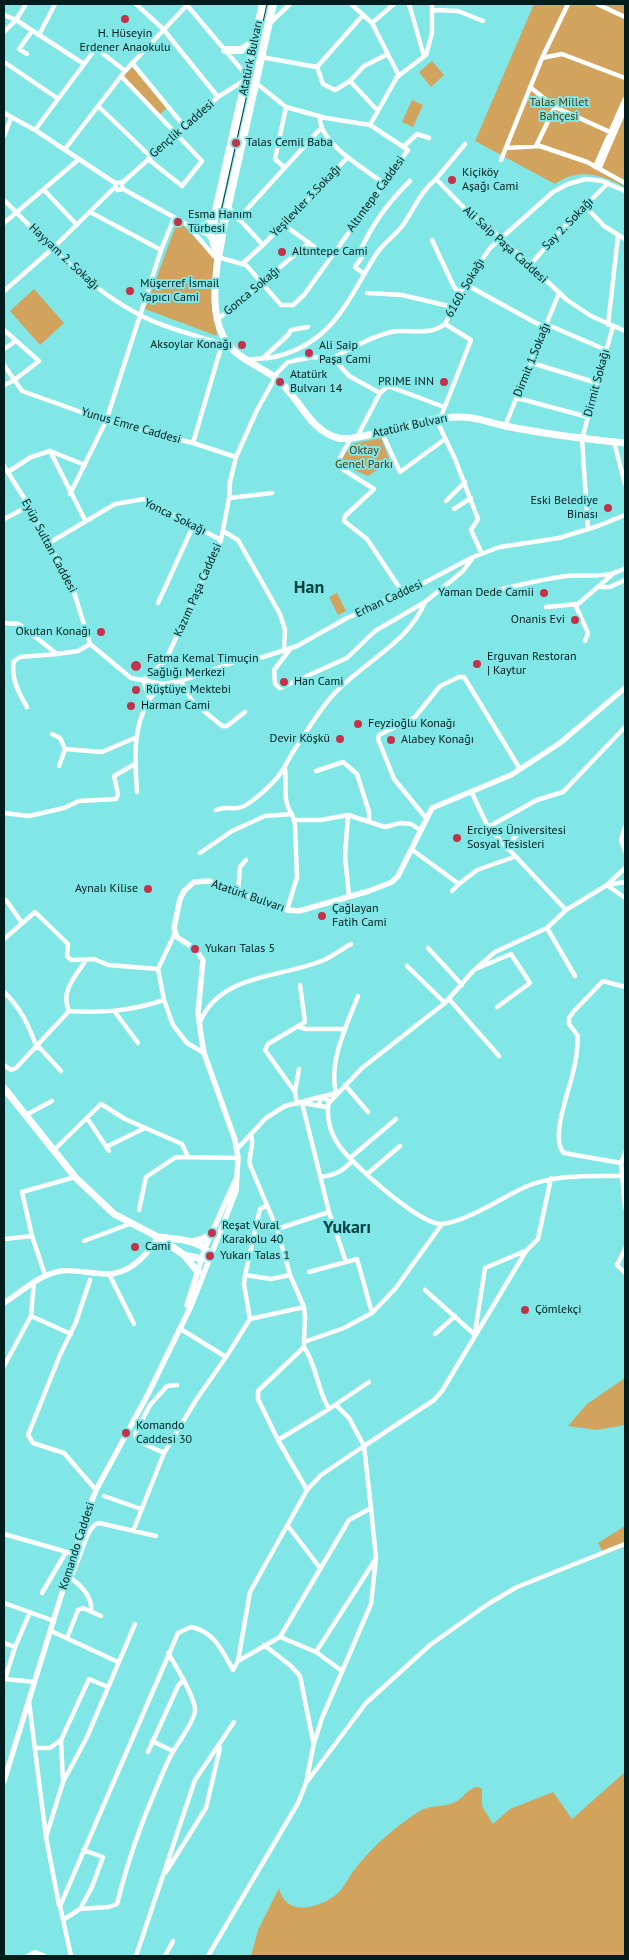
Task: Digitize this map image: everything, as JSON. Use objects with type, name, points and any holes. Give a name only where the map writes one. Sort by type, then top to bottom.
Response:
[{"type":"main road","name":"Atatürk Bulvarı","points":[[218,258],[212,233],[245,77],[263,4]]},
{"type":"main road","name":"Atatürk Bulvarı","points":[[274,4],[218,258],[215,290],[218,319],[224,343],[274,377],[323,431],[339,438],[354,438],[382,433],[438,419],[473,418],[505,426],[582,439],[625,443]]},
{"type":"main road","points":[[225,50],[241,50],[254,42]]},
{"type":"main road","points":[[212,233],[217,239],[222,234]]},
{"type":"main road","points":[[4,1088],[75,1177],[114,1214],[158,1237],[184,1255],[198,1272]]},
{"type":"main road","points":[[192,1242],[203,1239],[212,1233]]},
{"type":"main road","points":[[158,1237],[192,1242],[205,1248],[210,1256],[202,1260],[184,1255]]},
{"type":"street","points":[[4,32],[16,20],[26,4]]},
{"type":"street","points":[[39,35],[55,4]]},
{"type":"street","points":[[136,4],[163,29],[218,97]]},
{"type":"street","points":[[65,150],[125,70],[187,4],[245,77],[256,82],[286,107],[320,116],[370,125],[405,148],[415,135],[421,134],[428,138]]},
{"type":"street","points":[[269,24],[290,4]]},
{"type":"street","points":[[351,4],[372,23],[399,76]]},
{"type":"street","points":[[372,23],[394,4]]},
{"type":"street","points":[[409,4],[424,56]]},
{"type":"street","points":[[370,125],[399,76],[424,56],[432,33],[432,4]]},
{"type":"street","points":[[501,160],[542,58],[568,4]]},
{"type":"street","points":[[597,4],[625,17]]},
{"type":"street","points":[[433,10],[458,11],[483,20]]},
{"type":"street","points":[[317,67],[363,14]]},
{"type":"street","points":[[4,15],[16,20],[84,64]]},
{"type":"street","points":[[27,54],[19,48],[32,31]]},
{"type":"street","points":[[35,130],[96,48],[125,70]]},
{"type":"street","points":[[317,67],[321,81],[330,89],[337,89],[350,81],[364,66],[388,54]]},
{"type":"street","points":[[542,58],[562,54],[625,78]]},
{"type":"street","points":[[261,57],[317,67]]},
{"type":"street","points":[[4,62],[57,98]]},
{"type":"street","points":[[132,63],[184,126]]},
{"type":"street","points":[[98,106],[149,157],[182,186],[202,161],[174,134],[121,76]]},
{"type":"street","name":"Gençlik Caddesi","points":[[122,182],[174,134],[245,77]]},
{"type":"street","points":[[350,81],[378,111]]},
{"type":"street","points":[[530,87],[555,107],[610,132]]},
{"type":"street","points":[[597,168],[625,99]]},
{"type":"street","points":[[285,168],[275,159],[286,107]]},
{"type":"street","points":[[536,146],[555,107]]},
{"type":"street","points":[[597,168],[625,109]]},
{"type":"street","points":[[4,113],[79,158],[115,186],[118,191],[123,189],[207,236],[212,233]]},
{"type":"street","points":[[320,116],[324,135],[348,157],[383,183]]},
{"type":"street","points":[[4,136],[12,118]]},
{"type":"street","points":[[238,219],[321,128]]},
{"type":"street","points":[[247,360],[276,357],[295,350],[324,334],[336,321],[378,250],[399,230],[417,200],[465,144]]},
{"type":"street","points":[[506,148],[536,146],[597,168],[625,183]]},
{"type":"street","name":"Altıntepe Caddesi","points":[[243,264],[281,306],[293,306],[301,299],[383,183],[405,148]]},
{"type":"street","name":"Yeşilevler 3.Sokağı","points":[[243,264],[284,225],[348,157]]},
{"type":"street","points":[[4,223],[79,158]]},
{"type":"street","name":"Ali Saip Paşa Caddesi","points":[[436,179],[467,211],[501,236],[559,293],[582,311],[610,326],[625,331]]},
{"type":"street","name":"6160. Sokağı","points":[[438,419],[471,340],[445,324],[465,284],[481,260],[501,236],[548,195],[562,186],[586,179],[608,183],[625,191]]},
{"type":"street","points":[[364,274],[355,267],[362,258],[360,251],[366,236],[394,196],[410,181]]},
{"type":"street","points":[[4,291],[52,249],[115,186],[122,182],[123,189]]},
{"type":"street","name":"Say 2. Sokağı","points":[[530,265],[608,183]]},
{"type":"street","points":[[44,190],[77,225]]},
{"type":"street","name":"Hayyam 2. Sokağı","points":[[4,200],[52,249],[96,289],[140,315],[224,343]]},
{"type":"street","points":[[585,206],[618,236],[625,239]]},
{"type":"street","points":[[229,208],[263,245]]},
{"type":"street","points":[[90,212],[161,250]]},
{"type":"street","points":[[198,228],[216,217]]},
{"type":"street","points":[[70,494],[106,420],[161,250],[174,218]]},
{"type":"street","points":[[284,225],[330,258]]},
{"type":"street","points":[[190,227],[212,233]]},
{"type":"street","points":[[190,227],[211,253],[218,258],[243,264]]},
{"type":"street","name":"Dirmit Sokağı","points":[[588,530],[582,439],[606,350],[618,236]]},
{"type":"street","points":[[432,240],[454,287],[460,293]]},
{"type":"street","name":"Gonca Sokağı","points":[[218,319],[309,243]]},
{"type":"street","points":[[465,284],[546,326],[606,350]]},
{"type":"street","points":[[367,293],[402,295],[453,307]]},
{"type":"street","name":"Dirmit 1.Sokağı","points":[[505,426],[559,293]]},
{"type":"street","points":[[274,377],[288,362],[313,357],[333,358],[386,334],[399,331],[426,332],[445,324]]},
{"type":"street","points":[[263,358],[291,330],[308,326]]},
{"type":"street","points":[[4,330],[39,360],[13,381],[4,385]]},
{"type":"street","points":[[4,350],[16,340]]},
{"type":"street","name":"Yunus Emre Caddesi","points":[[13,381],[22,391],[106,420],[193,443],[224,343]]},
{"type":"street","points":[[333,358],[349,376],[380,393]]},
{"type":"street","points":[[505,426],[532,363],[597,383]]},
{"type":"street","points":[[4,365],[13,381]]},
{"type":"street","name":"Kazım Paşa Caddesi","points":[[143,680],[162,664],[170,653],[221,540],[236,457],[274,377]]},
{"type":"street","points":[[403,593],[367,539],[344,522],[345,516],[374,489],[336,465],[380,393],[390,386],[444,407]]},
{"type":"street","points":[[517,398],[588,417]]},
{"type":"street","points":[[438,419],[471,498],[478,520],[472,532],[482,554]]},
{"type":"street","points":[[382,433],[400,472],[445,439]]},
{"type":"street","points":[[614,442],[625,484]]},
{"type":"street","points":[[193,443],[236,457]]},
{"type":"street","points":[[8,472],[31,457],[50,451],[85,464]]},
{"type":"street","points":[[50,451],[70,494],[85,520]]},
{"type":"street","name":"Eyüp Sultan Caddesi","points":[[4,466],[29,506],[73,589],[90,644]]},
{"type":"street","points":[[446,501],[465,482]]},
{"type":"street","points":[[230,498],[272,493]]},
{"type":"street","points":[[454,509],[471,498]]},
{"type":"street","name":"Yonca Sokağı","points":[[49,543],[114,504],[144,499],[221,540]]},
{"type":"street","points":[[4,519],[29,506]]},
{"type":"street","name":"Erhan Caddesi","points":[[143,680],[167,683],[181,681],[242,659],[284,651],[473,557],[500,547],[536,542],[588,530],[625,515]]},
{"type":"street","points":[[158,603],[194,524]]},
{"type":"street","points":[[223,531],[238,540],[280,614],[285,630],[284,651]]},
{"type":"street","points":[[291,648],[284,660],[274,668],[275,684],[280,688],[347,658],[375,631],[425,602],[463,571],[473,557]]},
{"type":"street","points":[[476,595],[562,576],[584,577],[615,572],[625,568]]},
{"type":"street","points":[[546,607],[575,604],[600,587],[615,572]]},
{"type":"street","points":[[600,587],[610,586],[625,580]]},
{"type":"street","points":[[216,810],[225,806],[236,808],[244,806],[274,781],[284,769],[312,722],[333,694],[407,632],[419,618],[425,602]]},
{"type":"street","points":[[575,604],[589,634],[585,641]]},
{"type":"street","points":[[4,624],[19,624],[57,654]]},
{"type":"street","points":[[27,707],[19,694],[14,679],[14,661],[20,658],[78,651],[90,644],[131,678],[143,680],[150,698]]},
{"type":"street","points":[[426,818],[394,778],[378,739],[379,735],[418,715],[424,703],[440,686],[464,677],[520,769]]},
{"type":"street","points":[[181,681],[192,701],[222,726],[227,726],[245,712]]},
{"type":"street","points":[[137,792],[135,764],[139,721],[150,698],[167,683]]},
{"type":"street","name":"Atatürk Bulvarı","points":[[175,933],[174,924],[180,898],[184,891],[194,882],[209,881],[286,910],[299,911],[369,891],[392,882],[398,876],[426,818],[436,806],[520,769],[560,743],[625,688]]},
{"type":"street","points":[[488,827],[536,800],[563,792],[624,728]]},
{"type":"street","points":[[52,734],[60,738],[65,749],[59,766]]},
{"type":"street","points":[[65,749],[102,752],[137,738]]},
{"type":"street","points":[[316,771],[343,762],[355,771],[369,812],[369,822]]},
{"type":"street","points":[[4,813],[29,816],[64,808],[79,801],[116,799],[118,794],[114,776],[135,764]]},
{"type":"street","points":[[284,769],[287,782],[286,805],[294,820],[296,877],[286,910]]},
{"type":"street","points":[[471,791],[488,827],[514,857],[566,910]]},
{"type":"street","points":[[200,853],[232,831],[264,816],[292,814]]},
{"type":"street","points":[[294,820],[321,820],[348,815],[386,827],[406,823],[420,830]]},
{"type":"street","points":[[348,815],[345,856],[349,896]]},
{"type":"street","points":[[625,827],[621,840],[625,851]]},
{"type":"street","points":[[507,849],[516,834],[523,830],[534,828]]},
{"type":"street","points":[[411,849],[459,884]]},
{"type":"street","points":[[452,891],[477,870],[514,857]]},
{"type":"street","points":[[238,891],[240,867],[246,860]]},
{"type":"street","points":[[326,1106],[362,1068],[445,1003],[472,971],[495,952],[548,928],[566,910],[607,885],[625,868]]},
{"type":"street","points":[[607,885],[625,882]]},
{"type":"street","points":[[607,885],[625,898]]},
{"type":"street","points":[[4,900],[6,900],[22,923]]},
{"type":"street","points":[[4,939],[35,912],[68,944],[67,956],[69,959],[94,960],[108,965],[158,968]]},
{"type":"street","points":[[548,928],[575,976]]},
{"type":"street","points":[[180,1326],[236,1191],[238,1158],[237,1149],[204,1053],[198,1013],[203,960],[195,949],[180,940],[175,933],[158,968],[164,1000],[173,1026],[187,1043],[204,1053]]},
{"type":"street","points":[[199,1024],[205,1010],[213,1001],[228,990],[246,982],[324,960],[351,944]]},
{"type":"street","points":[[428,948],[462,985]]},
{"type":"street","points":[[472,971],[511,954],[530,983],[497,1007]]},
{"type":"street","points":[[69,1011],[66,1004],[67,989],[86,960]]},
{"type":"street","points":[[407,966],[445,1003]]},
{"type":"street","points":[[621,1162],[564,1153],[560,1147],[559,1137],[561,1114],[575,1068],[578,1036],[569,1024],[569,1018],[584,999],[603,981],[625,987]]},
{"type":"street","points":[[300,985],[306,1017],[305,1022],[268,1044],[265,1050],[295,1092],[321,1177],[329,1212],[346,1262]]},
{"type":"street","points":[[4,992],[13,1000],[28,1022],[38,1047],[61,1071]]},
{"type":"street","points":[[336,1094],[335,1069],[345,1029],[358,996]]},
{"type":"street","points":[[449,999],[499,1056]]},
{"type":"street","points":[[69,1011],[115,1012],[140,1008],[164,1000]]},
{"type":"street","points":[[4,1064],[9,1069],[15,1069],[38,1047],[69,1011]]},
{"type":"street","points":[[115,1012],[138,1043]]},
{"type":"street","points":[[299,1026],[306,1029],[345,1029]]},
{"type":"street","points":[[295,1092],[299,1069]]},
{"type":"street","points":[[345,1085],[368,1112]]},
{"type":"street","points":[[237,1149],[266,1118],[285,1106],[336,1094]]},
{"type":"street","points":[[322,1097],[328,1100],[326,1106],[329,1125],[337,1143],[351,1160],[413,1213],[430,1222],[442,1224],[476,1212],[526,1186],[551,1178],[623,1176]]},
{"type":"street","points":[[322,1097],[319,1101],[326,1106]]},
{"type":"street","points":[[26,1115],[52,1101]]},
{"type":"street","points":[[299,1103],[326,1106]]},
{"type":"street","points":[[54,1150],[101,1104],[125,1119],[182,1144],[188,1157]]},
{"type":"street","points":[[87,1118],[107,1149],[146,1128]]},
{"type":"street","points":[[321,1177],[333,1175],[344,1170],[351,1160],[396,1119]]},
{"type":"street","points":[[251,1135],[253,1139],[249,1160],[266,1206],[277,1229],[290,1275],[304,1307],[306,1318],[304,1347],[329,1409]]},
{"type":"street","points":[[367,1174],[400,1146]]},
{"type":"street","points":[[625,1153],[621,1162],[625,1207]]},
{"type":"street","points":[[139,1210],[144,1181],[148,1174],[176,1157],[238,1158]]},
{"type":"street","points":[[180,1326],[205,1248],[238,1175]]},
{"type":"street","points":[[45,1275],[32,1236],[22,1192],[75,1177]]},
{"type":"street","points":[[60,1906],[168,1653],[180,1631],[194,1628],[215,1641],[233,1670],[238,1661],[250,1592],[307,1490],[320,1475],[434,1400],[442,1391],[474,1334],[526,1251],[538,1239],[551,1178]]},
{"type":"street","points":[[133,1531],[164,1453],[196,1400],[250,1319],[244,1284],[245,1275],[260,1209],[266,1206]]},
{"type":"street","points":[[277,1229],[329,1212]]},
{"type":"street","points":[[84,1241],[132,1223]]},
{"type":"street","points":[[304,1342],[344,1328],[372,1313],[395,1289],[442,1224]]},
{"type":"street","points":[[4,1239],[32,1236]]},
{"type":"street","points":[[4,1303],[45,1275],[61,1271],[109,1274],[130,1268],[149,1252],[158,1237]]},
{"type":"street","points":[[625,1249],[617,1265],[625,1273]]},
{"type":"street","points":[[474,1334],[485,1268],[526,1251]]},
{"type":"street","points":[[310,1272],[357,1259],[372,1313]]},
{"type":"street","points":[[109,1274],[134,1324]]},
{"type":"street","points":[[245,1275],[271,1279],[290,1275]]},
{"type":"street","points":[[90,1280],[71,1334],[60,1355],[28,1436],[32,1443],[64,1453],[96,1490]]},
{"type":"street","points":[[4,1366],[31,1316],[34,1282]]},
{"type":"street","points":[[425,1290],[474,1334]]},
{"type":"street","points":[[250,1319],[304,1307]]},
{"type":"street","points":[[31,1316],[71,1334]]},
{"type":"street","points":[[435,1334],[456,1316]]},
{"type":"street","points":[[180,1326],[226,1357]]},
{"type":"street","name":"Komando Caddesi","points":[[4,1781],[69,1577],[74,1554],[96,1490],[148,1394],[180,1326]]},
{"type":"street","points":[[304,1347],[258,1391],[259,1402],[278,1440],[307,1490]]},
{"type":"street","points":[[278,1440],[336,1405],[369,1382]]},
{"type":"street","points":[[164,1453],[138,1441],[135,1434],[150,1404],[167,1386],[177,1386]]},
{"type":"street","points":[[208,1956],[298,1803],[306,1783],[314,1743],[322,1718],[371,1604],[376,1558],[364,1446],[350,1418],[336,1405]]},
{"type":"street","points":[[104,1496],[141,1509]]},
{"type":"street","points":[[238,1661],[264,1645],[280,1638],[349,1520],[371,1508]]},
{"type":"street","points":[[91,1611],[91,1604],[86,1593],[69,1577],[78,1565],[89,1531],[94,1524],[100,1523],[156,1536]]},
{"type":"street","points":[[288,1526],[320,1568]]},
{"type":"street","points":[[4,1534],[74,1554]]},
{"type":"street","points":[[306,1783],[366,1703],[438,1640],[488,1604],[517,1587],[625,1544]]},
{"type":"street","points":[[42,1593],[66,1552]]},
{"type":"street","points":[[316,1652],[376,1558]]},
{"type":"street","points":[[4,1603],[54,1621]]},
{"type":"street","points":[[66,1638],[76,1612],[83,1608],[102,1616]]},
{"type":"street","points":[[30,1612],[4,1679],[35,1682]]},
{"type":"street","points":[[46,1837],[63,1782],[87,1737],[135,1624]]},
{"type":"street","points":[[51,1631],[118,1662]]},
{"type":"street","points":[[280,1638],[316,1652],[342,1671]]},
{"type":"street","points":[[4,1642],[15,1647]]},
{"type":"street","points":[[264,1645],[291,1666],[300,1676],[314,1743]]},
{"type":"street","points":[[80,1908],[109,1907],[117,1904],[130,1851],[144,1814],[173,1752],[195,1711],[183,1680],[168,1653]]},
{"type":"street","points":[[63,1782],[61,1740],[89,1679],[108,1687]]},
{"type":"street","points":[[148,1752],[178,1686],[183,1680]]},
{"type":"street","points":[[29,1702],[46,1837],[72,1956]]},
{"type":"street","points":[[136,1956],[195,1780],[234,1722]]},
{"type":"street","points":[[35,1748],[50,1748],[61,1740]]},
{"type":"street","points":[[152,1741],[173,1752]]},
{"type":"street","points":[[163,1879],[206,1808],[221,1744]]},
{"type":"street","points":[[63,1920],[80,1908],[92,1887],[103,1856],[83,1850]]},
{"type":"street","points":[[165,1956],[173,1941]]},
{"type":"street","points":[[28,1956],[35,1952],[45,1956]]},
{"type":"green space","name":"Talas Millet Bahçesi","points":[[534,4],[625,4],[625,187],[599,176],[582,174],[564,179],[555,184],[475,141]]},
{"type":"green space","points":[[432,61],[444,75],[431,87],[419,72]]},
{"type":"green space","points":[[133,67],[167,108],[158,116],[122,77]]},
{"type":"green space","points":[[412,100],[423,105],[413,127],[402,122]]},
{"type":"green space","points":[[181,223],[215,259],[214,309],[217,336],[145,309],[176,225],[180,226]]},
{"type":"green space","points":[[34,289],[64,323],[40,345],[10,311]]},
{"type":"green space","name":"Oktay Genel Parkı","points":[[381,438],[390,461],[368,476],[339,464],[351,444]]},
{"type":"green space","points":[[337,593],[346,611],[338,615],[329,597]]},
{"type":"green space","points":[[625,1378],[625,1425],[597,1430],[568,1426],[587,1404]]},
{"type":"green space","points":[[625,1526],[625,1547],[604,1554],[598,1543]]},
{"type":"green space","points":[[625,1772],[625,1956],[251,1956],[258,1930],[279,1888],[288,1904],[296,1907],[313,1906],[330,1899],[340,1891],[355,1869],[376,1845],[401,1824],[424,1809],[453,1803],[467,1792],[478,1787],[482,1789],[482,1806],[493,1824],[510,1809],[553,1792],[572,1819]]},
{"type":"tram line","points":[[220,216],[267,4]]},
{"type":"place","name":"H. Hüseyin Erdener Anaokulu","points":[[125,19]]},
{"type":"place","name":"Talas Cemil Baba","points":[[236,143]]},
{"type":"place","name":"Kiçiköy Aşağı Cami","points":[[452,180]]},
{"type":"place","name":"Esma Hanım Türbesi","points":[[178,222]]},
{"type":"place","name":"Altıntepe Cami","points":[[282,252]]},
{"type":"place","name":"Müşerref İsmail Yapıcı Cami","points":[[130,291]]},
{"type":"place","name":"Aksoylar Konağı","points":[[242,345]]},
{"type":"place","name":"Ali Saip Paşa Cami","points":[[309,353]]},
{"type":"place","name":"Atatürk Bulvarı 14","points":[[280,382]]},
{"type":"place","name":"PRIME INN","points":[[444,382]]},
{"type":"place","name":"Eski Belediye Binası","points":[[608,508]]},
{"type":"place","name":"Yaman Dede Camii","points":[[544,593]]},
{"type":"place","name":"Onanis Evi","points":[[575,620]]},
{"type":"place","name":"Okutan Konağı","points":[[101,632]]},
{"type":"place","name":"Erguvan Restoran | Kaytur","points":[[477,664]]},
{"type":"place","name":"Fatma Kemal Timuçin Sağlığı Merkezi","points":[[136,666]]},
{"type":"place","name":"Han Cami","points":[[284,682]]},
{"type":"place","name":"Rüştüye Mektebi","points":[[136,690]]},
{"type":"place","name":"Harman Cami","points":[[131,706]]},
{"type":"place","name":"Feyzioğlu Konağı","points":[[358,724]]},
{"type":"place","name":"Devir Köşkü","points":[[340,739]]},
{"type":"place","name":"Alabey Konağı","points":[[391,740]]},
{"type":"place","name":"Erciyes Üniversitesi Sosyal Tesisleri","points":[[457,838]]},
{"type":"place","name":"Aynalı Kilise","points":[[148,889]]},
{"type":"place","name":"Çağlayan Fatih Cami","points":[[322,916]]},
{"type":"place","name":"Yukarı Talas 5","points":[[195,949]]},
{"type":"place","name":"Reşat Vural Karakolu 40","points":[[212,1233]]},
{"type":"place","name":"Cami","points":[[135,1247]]},
{"type":"place","name":"Yukarı Talas 1","points":[[210,1256]]},
{"type":"place","name":"Çömlekçi","points":[[525,1310]]},
{"type":"place","name":"Komando Caddesi 30","points":[[126,1433]]},
{"type":"district","name":"Han","points":[[309,588]]},
{"type":"district","name":"Yukarı","points":[[347,1228]]}]
